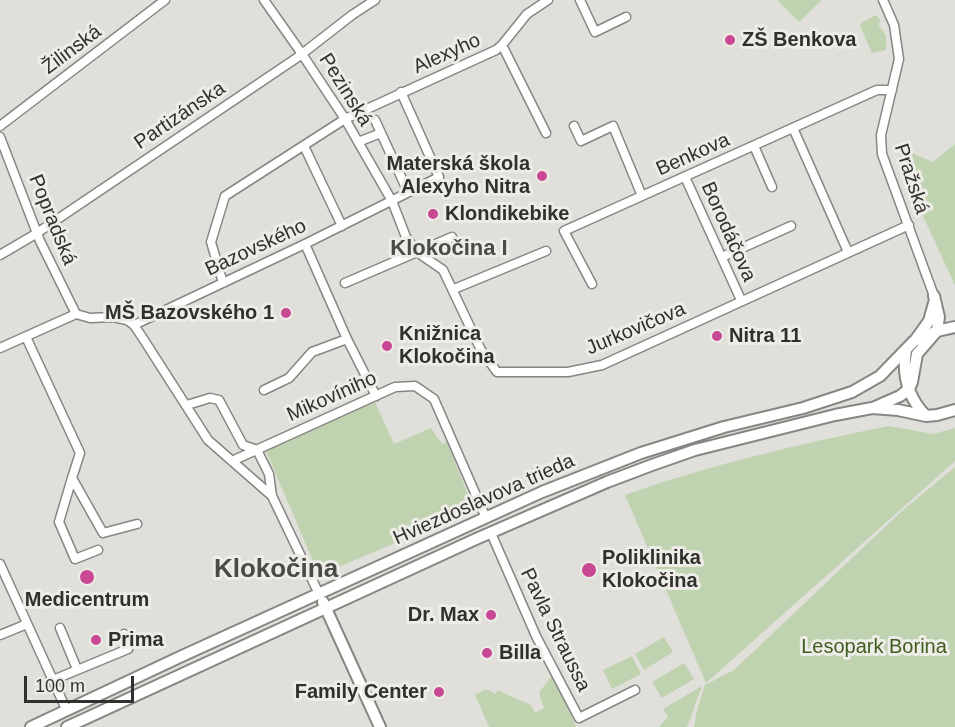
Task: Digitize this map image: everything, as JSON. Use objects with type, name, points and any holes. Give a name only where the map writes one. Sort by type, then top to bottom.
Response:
[{"type":"street","name":"Žilinská","points":[[0,126],[165,0]]},
{"type":"street","name":"Pezinská","points":[[264,0],[345,119],[392,201]]},
{"type":"street","name":"Partizánska","points":[[0,255],[38,232],[302,54],[375,0]]},
{"type":"street","name":"Alexyho","points":[[223,283],[211,242],[225,196],[345,119],[496,50],[527,14],[548,0]]},
{"type":"street","points":[[580,0],[595,32],[626,17]]},
{"type":"street","name":"Pražská","points":[[883,0],[894,25],[899,59],[881,135],[882,154],[934,296]]},
{"type":"street","points":[[502,45],[546,133]]},
{"type":"street","name":"Benkova","points":[[592,284],[564,231],[877,90],[892,90]]},
{"type":"street","name":"Bazovského","points":[[134,325],[439,177],[401,92]]},
{"type":"street","points":[[375,120],[408,192]]},
{"type":"street","points":[[574,126],[581,141],[613,126],[642,196]]},
{"type":"street","points":[[794,128],[848,252]]},
{"type":"street","points":[[358,142],[381,133]]},
{"type":"street","name":"Popradská","points":[[0,137],[49,260],[76,314]]},
{"type":"street","points":[[304,146],[342,226]]},
{"type":"street","points":[[754,146],[772,187]]},
{"type":"street","name":"Borodáčova","points":[[685,177],[741,300]]},
{"type":"street","name":"Jurkovičova","points":[[392,201],[406,237],[417,252],[443,270],[481,350],[497,372],[568,372],[602,365],[909,225]]},
{"type":"street","points":[[722,257],[791,226]]},
{"type":"street","points":[[345,284],[452,237]]},
{"type":"street","points":[[305,244],[347,339],[376,396]]},
{"type":"street","points":[[454,289],[546,251]]},
{"type":"street","points":[[934,296],[946,318],[955,323]]},
{"type":"street","points":[[872,408],[900,396],[909,389],[917,354],[937,331],[939,317],[934,296]]},
{"type":"street","points":[[926,416],[916,406],[909,389],[904,363],[910,345],[929,321],[934,296]]},
{"type":"street","points":[[0,348],[76,314],[90,318],[120,317],[134,325],[208,440],[272,496]]},
{"type":"street","name":"Hviezdoslavova trieda","points":[[31,727],[542,492],[641,453],[724,427],[802,408],[852,392],[880,376],[910,345],[937,331],[955,327]]},
{"type":"street","points":[[26,337],[80,453],[59,522],[75,559],[98,550]]},
{"type":"street","points":[[264,390],[289,378],[312,352],[347,339]]},
{"type":"street","name":"Mikovíniho","points":[[232,461],[395,387],[415,386],[434,399],[486,518]]},
{"type":"street","points":[[187,405],[210,398],[219,400],[243,445],[257,450],[268,474],[272,496],[380,727]]},
{"type":"street","name":"Hviezdoslavova trieda","points":[[71,726],[491,532],[607,482],[695,450],[872,408],[898,410],[926,416],[955,410]]},
{"type":"street","points":[[72,478],[103,533],[137,524]]},
{"type":"street","points":[[486,518],[491,532]]},
{"type":"street","name":"Pavla Straussa","points":[[491,532],[536,636],[579,718],[635,690]]},
{"type":"street","points":[[0,564],[66,709],[71,726]]},
{"type":"street","points":[[0,635],[27,624]]},
{"type":"street","points":[[60,628],[76,669]]},
{"type":"street","points":[[53,680],[128,649],[124,634]]},
{"type":"street","points":[[182,656],[188,670]]},
{"type":"green space","points":[[777,0],[822,0],[799,22]]},
{"type":"green space","points":[[876,15],[880,20],[879,26],[886,35],[886,50],[872,53],[860,26],[861,23]]},
{"type":"green space","points":[[955,144],[955,285],[902,171],[899,153],[900,148],[933,162]]},
{"type":"green space","points":[[375,402],[394,444],[431,428],[442,444],[447,442],[474,510],[319,575],[266,451]]},
{"type":"green space","points":[[889,426],[933,434],[955,428],[955,461],[706,683],[625,495],[756,456]]},
{"type":"green space","name":"Lesopark Borina","points":[[955,467],[955,727],[694,727],[705,685],[734,670],[903,510]]},
{"type":"green space","points":[[664,637],[673,652],[644,670],[635,654]]},
{"type":"green space","points":[[632,656],[641,674],[612,689],[603,670]]},
{"type":"green space","points":[[684,663],[694,679],[662,698],[652,682]]},
{"type":"green space","points":[[552,675],[576,727],[489,727],[475,695],[486,689],[496,694],[497,690],[531,705],[535,713],[544,708],[539,693]]},
{"type":"green space","points":[[702,686],[687,727],[659,727],[668,717],[663,709]]},
{"type":"place","name":"ZŠ Benkova","points":[[730,40]]},
{"type":"place","name":"Materská škola Alexyho Nitra","points":[[542,176]]},
{"type":"place","name":"Klondikebike","points":[[433,214]]},
{"type":"place","name":"MŠ Bazovského 1","points":[[286,313]]},
{"type":"place","name":"Nitra 11","points":[[717,336]]},
{"type":"place","name":"Knižnica Klokočina","points":[[387,346]]},
{"type":"place","name":"Poliklinika Klokočina","points":[[589,570]]},
{"type":"place","name":"Medicentrum","points":[[87,577]]},
{"type":"place","name":"Dr. Max","points":[[491,615]]},
{"type":"place","name":"Prima","points":[[96,640]]},
{"type":"place","name":"Billa","points":[[487,653]]},
{"type":"place","name":"Family Center","points":[[439,692]]},
{"type":"district","name":"Klokočina I","points":[[449,249]]},
{"type":"district","name":"Klokočina","points":[[276,570]]}]
